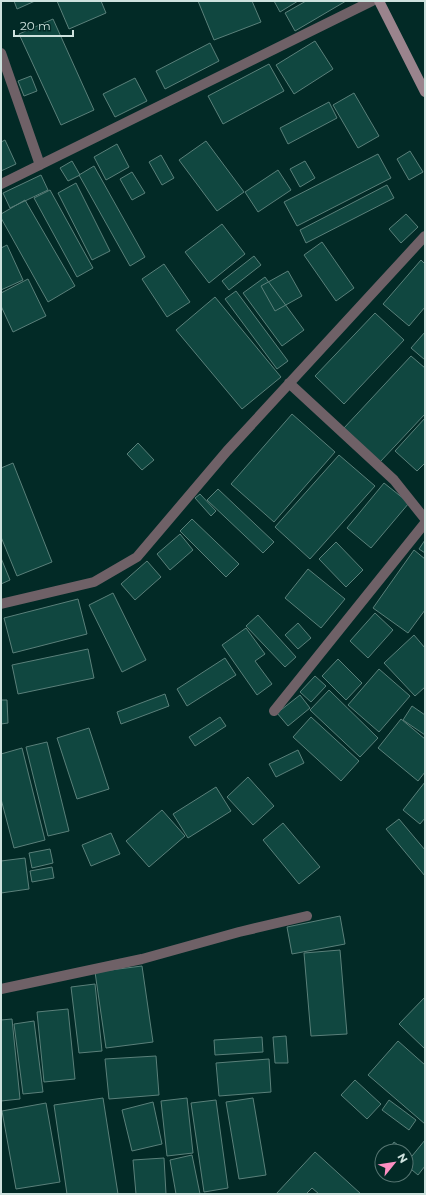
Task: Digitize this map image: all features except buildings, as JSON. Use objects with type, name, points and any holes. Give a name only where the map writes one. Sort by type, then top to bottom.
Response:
[{"type":"main road","points":[[379,1],[425,92]]},
{"type":"street","points":[[1,184],[372,1]]},
{"type":"street","points":[[1,53],[40,165]]},
{"type":"street","points":[[1,604],[94,582],[136,557],[227,451],[425,236]]},
{"type":"street","points":[[289,383],[394,480],[425,519]]},
{"type":"street","points":[[274,711],[425,523]]},
{"type":"street","points":[[1,989],[142,958],[239,932],[307,916]]}]
